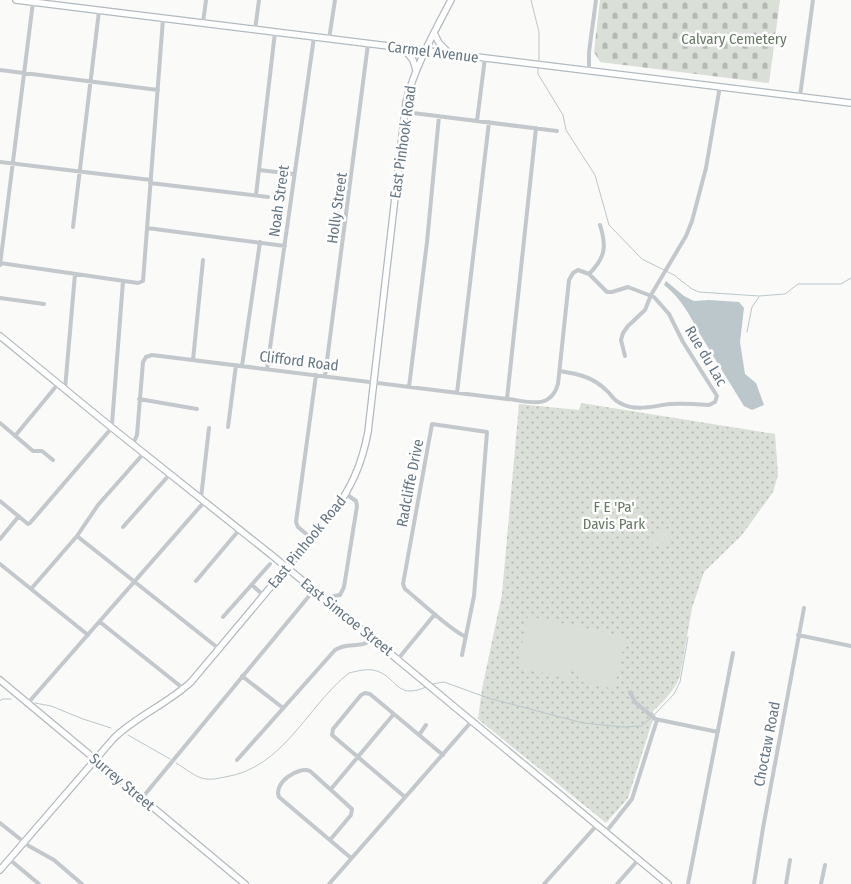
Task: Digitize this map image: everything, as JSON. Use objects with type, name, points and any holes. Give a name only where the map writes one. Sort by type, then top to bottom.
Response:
[{"type":"main road","name":"Carmel Avenue","points":[[16,0],[851,103]]},
{"type":"main road","name":"East Pinhook Road","points":[[0,870],[95,759],[126,727],[167,702],[184,689],[346,494],[359,469],[365,446],[386,286],[405,112],[416,71],[451,0]]},
{"type":"main road","points":[[434,33],[439,44],[449,54]]},
{"type":"main road","points":[[404,49],[413,60],[416,71]]},
{"type":"main road","name":"East Simcoe Street","points":[[0,336],[373,638],[668,884]]},
{"type":"main road","name":"Surrey Street","points":[[0,680],[245,884]]},
{"type":"street","points":[[203,23],[206,0]]},
{"type":"street","points":[[255,30],[259,0]]},
{"type":"street","points":[[329,39],[335,0]]},
{"type":"street","points":[[589,70],[589,52],[596,0]]},
{"type":"street","points":[[800,96],[813,0]]},
{"type":"street","points":[[33,2],[0,264],[138,283],[143,281],[163,19]]},
{"type":"street","points":[[73,227],[99,11]]},
{"type":"street","points":[[256,195],[275,32]]},
{"type":"street","name":"Noah Street","points":[[267,369],[314,37]]},
{"type":"street","name":"Holly Street","points":[[326,376],[368,44]]},
{"type":"street","points":[[477,121],[485,58]]},
{"type":"street","points":[[0,70],[158,90]]},
{"type":"street","points":[[625,356],[622,337],[628,326],[645,310],[660,278],[686,236],[692,221],[711,144],[720,86]]},
{"type":"street","points":[[405,112],[557,131]]},
{"type":"street","points":[[409,386],[427,242],[439,116]]},
{"type":"street","points":[[457,393],[489,122]]},
{"type":"street","points":[[507,399],[536,128]]},
{"type":"street","points":[[0,162],[268,196]]},
{"type":"street","points":[[259,170],[294,174]]},
{"type":"street","points":[[560,371],[568,280],[573,272],[578,270],[589,274],[598,264],[604,253],[604,238],[600,225]]},
{"type":"street","points":[[147,228],[285,246]]},
{"type":"street","points":[[242,366],[260,242]]},
{"type":"street","points":[[193,360],[203,260]]},
{"type":"street","points":[[65,389],[75,274]]},
{"type":"street","name":"Rue du Lac","points":[[560,371],[590,378],[606,390],[615,400],[629,406],[644,408],[670,404],[709,405],[714,402],[717,393],[688,349],[669,314],[651,295],[628,287],[608,292],[589,274]]},
{"type":"street","points":[[0,501],[30,524],[108,433],[111,427],[123,281]]},
{"type":"street","points":[[0,298],[44,304]]},
{"type":"street","name":"Clifford Road","points":[[133,444],[137,435],[142,367],[146,357],[158,355],[538,402],[547,401],[554,395],[560,371]]},
{"type":"street","points":[[228,427],[236,365]]},
{"type":"street","points":[[311,538],[298,527],[296,522],[316,375]]},
{"type":"street","points":[[15,436],[58,384]]},
{"type":"street","points":[[139,399],[197,408]]},
{"type":"street","points":[[0,423],[33,451],[42,451],[53,460]]},
{"type":"street","name":"Radcliffe Drive","points":[[462,655],[466,637],[474,596],[488,432],[432,424],[403,582],[405,589],[466,637]]},
{"type":"street","points":[[28,703],[135,582],[203,500],[209,428]]},
{"type":"street","points":[[31,589],[77,536],[98,505],[144,453]]},
{"type":"street","points":[[123,527],[170,474]]},
{"type":"street","points":[[326,600],[329,597],[340,595],[344,587],[357,506],[356,501],[346,494]]},
{"type":"street","points":[[0,540],[19,516]]},
{"type":"street","points":[[196,581],[240,529]]},
{"type":"street","points":[[77,536],[218,648]]},
{"type":"street","points":[[0,564],[88,635]]},
{"type":"street","points":[[224,617],[270,564]]},
{"type":"street","points":[[252,585],[263,595]]},
{"type":"street","points":[[142,798],[314,590]]},
{"type":"street","name":"Choctaw Road","points":[[754,884],[804,608]]},
{"type":"street","points":[[398,659],[435,614]]},
{"type":"street","points":[[100,622],[184,689]]},
{"type":"street","points":[[798,635],[851,646]]},
{"type":"street","points":[[237,760],[336,649],[346,645],[364,645],[373,638]]},
{"type":"street","points":[[688,884],[733,654]]},
{"type":"street","points":[[242,676],[283,708]]},
{"type":"street","points":[[630,692],[635,702],[656,719],[718,732]]},
{"type":"street","points":[[405,798],[334,737],[332,733],[333,729],[364,693],[370,694],[443,755]]},
{"type":"street","points":[[331,790],[393,714]]},
{"type":"street","points":[[606,832],[632,799],[656,719]]},
{"type":"street","points":[[329,884],[472,721]]},
{"type":"street","points":[[419,735],[426,725]]},
{"type":"street","points":[[330,840],[351,815],[352,810],[349,804],[310,771],[303,769],[281,784],[277,792],[281,799],[351,858]]},
{"type":"street","points":[[0,823],[24,842],[54,860],[82,884]]},
{"type":"street","points":[[544,884],[597,824]]},
{"type":"street","points":[[9,859],[39,884]]},
{"type":"street","points":[[617,884],[639,859]]},
{"type":"street","points":[[786,884],[790,860]]},
{"type":"street","points":[[821,884],[824,865]]},
{"type":"green space","name":"Calvary Cemetery","points":[[600,0],[780,0],[769,83],[600,62],[594,52]]},
{"type":"green space","name":"F E 'Pa' Davis Park","points":[[581,403],[775,434],[778,475],[773,492],[742,535],[704,572],[692,608],[680,676],[668,696],[652,712],[656,716],[652,722],[628,798],[606,823],[478,719],[482,689],[502,594],[519,404],[579,410]]},
{"type":"green space","points":[[666,530],[670,541],[653,547],[649,536]]},
{"type":"green space","points":[[528,616],[622,636],[625,641],[614,689],[578,681],[579,673],[571,671],[569,679],[522,668],[518,663]]},
{"type":"shaded area","points":[[666,281],[684,296],[694,301],[739,302],[744,308],[740,342],[745,374],[756,383],[764,405],[752,410],[744,406],[686,310],[677,297],[664,285]]},
{"type":"waterway","points":[[531,0],[539,32],[539,63]]},
{"type":"waterway","points":[[538,67],[538,74],[563,115],[566,130],[595,175],[609,225],[642,259],[674,275],[699,292],[759,296],[785,294],[798,284],[841,284],[851,278]]},
{"type":"waterway","points":[[747,332],[752,307],[759,297]]},
{"type":"waterway","points":[[654,715],[674,694],[680,682],[688,637]]},
{"type":"waterway","points":[[176,763],[194,775],[206,779],[225,777],[246,771],[263,762],[279,749],[320,702],[349,673],[373,670],[381,673],[397,686],[408,691],[426,687]]},
{"type":"waterway","points":[[432,684],[444,682],[488,698],[583,723],[623,727],[641,726],[651,718]]},
{"type":"waterway","points":[[0,701],[2,699],[11,699]]},
{"type":"waterway","points":[[35,703],[51,706],[111,728]]},
{"type":"waterway","points":[[128,735],[170,759]]}]
